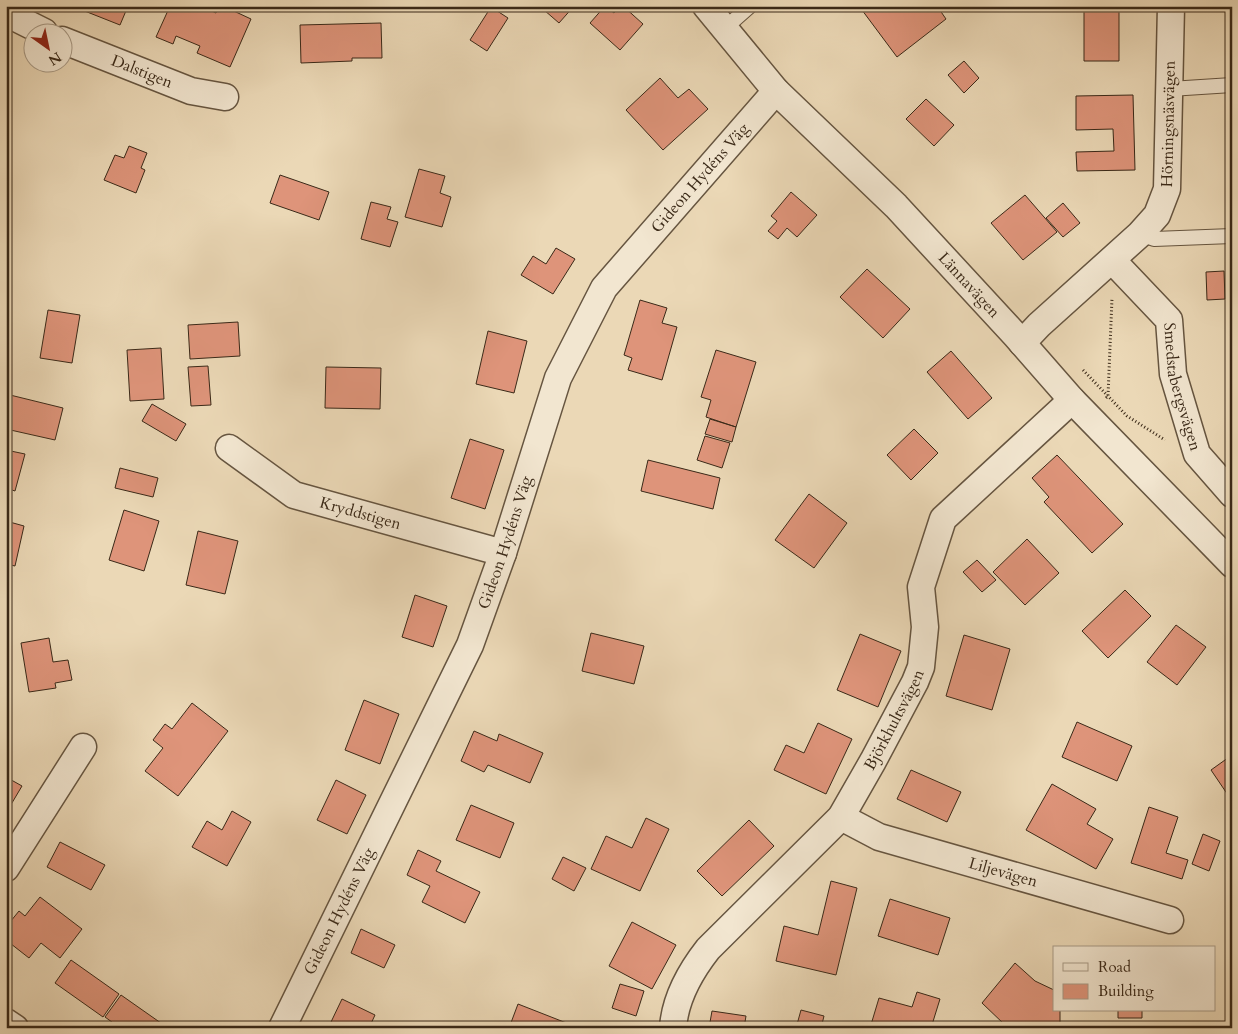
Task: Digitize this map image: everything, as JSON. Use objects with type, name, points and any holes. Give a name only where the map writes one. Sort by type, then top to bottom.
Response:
[{"type":"street","name":"Lännavägen","points":[[706,6],[776,91],[896,206],[1072,400],[1232,564]]},
{"type":"street","name":"Hörningsnäsvägen","points":[[1022,343],[1039,325],[1140,234],[1157,215],[1167,189],[1172,6]]},
{"type":"street","points":[[6,13],[24,22]]},
{"type":"street","name":"Dalstigen","points":[[72,44],[191,91],[225,97]]},
{"type":"street","name":"Gideon Hydéns Väg","points":[[282,1028],[470,645],[503,553],[558,378],[604,288],[776,91]]},
{"type":"street","name":"Smedstabergsvägen","points":[[1112,260],[1169,320],[1173,374],[1197,454],[1232,494]]},
{"type":"street","name":"Björkhultsvägen","points":[[673,1028],[682,991],[695,966],[708,949],[841,817],[915,682],[921,667],[925,627],[921,587],[943,519],[1072,400]]},
{"type":"street","name":"Kryddstigen","points":[[229,448],[294,495],[503,553]]},
{"type":"street","points":[[6,868],[83,747]]},
{"type":"street","name":"Liljevägen","points":[[841,817],[879,837],[1170,920]]},
{"type":"street","points":[[6,1022],[15,1028]]},
{"type":"lane","points":[[724,29],[750,6]]},
{"type":"lane","points":[[1170,89],[1232,85]]},
{"type":"lane","points":[[1140,234],[1154,239],[1232,236]]},
{"type":"path","points":[[1108,396],[1112,260]]},
{"type":"building","points":[[72,6],[128,6],[120,25]]},
{"type":"building","points":[[170,6],[183,11],[185,6],[202,6],[216,13],[219,6],[223,6],[251,19],[230,67],[197,53],[200,46],[176,36],[173,44],[156,37]]},
{"type":"building","points":[[547,6],[574,6],[559,23],[544,10]]},
{"type":"building","points":[[605,6],[614,13],[620,6],[623,6],[643,24],[620,50],[590,23]]},
{"type":"building","points":[[859,6],[937,6],[946,19],[897,57]]},
{"type":"building","points":[[1084,6],[1119,6],[1119,61],[1084,61]]},
{"type":"building","points":[[491,7],[508,18],[487,51],[470,40]]},
{"type":"building","points":[[381,23],[382,58],[352,58],[352,61],[301,63],[300,25]]},
{"type":"building","points":[[964,61],[979,78],[964,93],[948,75]]},
{"type":"building","points":[[660,78],[678,98],[689,89],[708,109],[663,150],[626,110]]},
{"type":"building","points":[[1133,95],[1135,170],[1077,171],[1076,152],[1114,151],[1113,129],[1076,130],[1076,96]]},
{"type":"building","points":[[926,99],[954,125],[934,146],[906,119]]},
{"type":"building","points":[[129,146],[147,153],[141,168],[145,170],[136,193],[104,180],[115,155],[124,158]]},
{"type":"building","points":[[419,169],[445,176],[440,193],[451,197],[442,227],[405,217]]},
{"type":"building","points":[[280,175],[329,192],[319,220],[270,203]]},
{"type":"building","points":[[791,192],[817,215],[797,237],[787,228],[778,239],[768,231],[777,221],[771,216]]},
{"type":"building","points":[[1025,195],[1057,232],[1023,260],[991,223]]},
{"type":"building","points":[[371,202],[391,207],[387,219],[398,222],[390,247],[361,239]]},
{"type":"building","points":[[1063,203],[1080,223],[1063,237],[1046,218]]},
{"type":"building","points":[[556,248],[575,259],[553,294],[521,275],[533,256],[546,264]]},
{"type":"building","points":[[867,269],[910,309],[883,338],[840,297]]},
{"type":"building","points":[[1224,271],[1225,299],[1207,300],[1206,272]]},
{"type":"building","points":[[640,300],[667,308],[662,323],[677,327],[662,380],[628,370],[632,358],[624,355]]},
{"type":"building","points":[[48,310],[80,315],[72,363],[40,358]]},
{"type":"building","points":[[238,322],[240,356],[190,359],[188,325]]},
{"type":"building","points":[[488,331],[527,341],[514,393],[476,384]]},
{"type":"building","points":[[161,348],[164,399],[130,401],[127,350]]},
{"type":"building","points":[[716,350],[756,362],[736,427],[706,417],[711,400],[701,397]]},
{"type":"building","points":[[951,351],[992,398],[968,419],[927,372]]},
{"type":"building","points":[[208,366],[211,405],[191,406],[188,367]]},
{"type":"building","points":[[326,367],[381,368],[380,409],[325,408]]},
{"type":"building","points":[[6,394],[63,408],[55,440],[6,429]]},
{"type":"building","points":[[152,404],[186,424],[176,441],[142,421]]},
{"type":"building","points":[[710,419],[736,427],[732,442],[705,434]]},
{"type":"building","points":[[914,429],[938,453],[911,480],[887,455]]},
{"type":"building","points":[[705,436],[730,443],[722,468],[697,460]]},
{"type":"building","points":[[470,439],[504,450],[485,509],[451,498]]},
{"type":"building","points":[[6,450],[25,454],[15,491],[6,488]]},
{"type":"building","points":[[1057,455],[1123,524],[1092,553],[1044,502],[1049,497],[1032,478]]},
{"type":"building","points":[[648,460],[720,478],[713,509],[641,491]]},
{"type":"building","points":[[120,468],[158,478],[153,497],[115,488]]},
{"type":"building","points":[[809,494],[847,523],[814,568],[775,540]]},
{"type":"building","points":[[124,510],[159,521],[144,571],[109,560]]},
{"type":"building","points":[[6,521],[24,526],[15,566],[6,564]]},
{"type":"building","points":[[198,531],[238,541],[225,594],[186,585]]},
{"type":"building","points":[[1027,539],[1059,573],[1025,605],[993,572]]},
{"type":"building","points":[[977,560],[996,580],[982,592],[963,572]]},
{"type":"building","points":[[1125,590],[1151,616],[1108,658],[1082,631]]},
{"type":"building","points":[[415,595],[447,606],[433,647],[402,637]]},
{"type":"building","points":[[1176,625],[1206,647],[1177,685],[1147,662]]},
{"type":"building","points":[[591,633],[644,646],[634,684],[582,671]]},
{"type":"building","points":[[860,634],[901,651],[878,707],[837,690]]},
{"type":"building","points":[[964,635],[1010,649],[992,710],[946,696]]},
{"type":"building","points":[[49,638],[53,662],[68,660],[72,680],[55,683],[56,688],[29,692],[21,643]]},
{"type":"building","points":[[364,700],[399,714],[380,764],[345,750]]},
{"type":"building","points":[[192,703],[228,731],[178,796],[145,771],[163,748],[153,740],[165,724],[172,729]]},
{"type":"building","points":[[1077,722],[1132,746],[1117,781],[1062,757]]},
{"type":"building","points":[[818,723],[852,739],[826,794],[774,770],[786,745],[804,753]]},
{"type":"building","points":[[474,731],[497,741],[499,734],[543,753],[530,783],[488,765],[484,772],[461,761]]},
{"type":"building","points":[[1232,755],[1232,801],[1211,770]]},
{"type":"building","points":[[911,770],[961,792],[947,822],[897,799]]},
{"type":"building","points":[[6,777],[22,786],[6,813]]},
{"type":"building","points":[[336,780],[366,795],[347,834],[317,820]]},
{"type":"building","points":[[1052,784],[1096,809],[1087,824],[1113,839],[1096,869],[1026,830]]},
{"type":"building","points":[[471,805],[514,823],[500,858],[456,840]]},
{"type":"building","points":[[1149,807],[1178,817],[1166,853],[1188,860],[1182,879],[1131,863]]},
{"type":"building","points":[[232,811],[251,822],[227,866],[192,847],[207,821],[222,830]]},
{"type":"building","points":[[646,818],[669,829],[640,891],[591,869],[606,836],[632,848]]},
{"type":"building","points":[[749,820],[774,846],[722,896],[697,871]]},
{"type":"building","points":[[1203,834],[1220,841],[1209,871],[1192,864]]},
{"type":"building","points":[[60,842],[105,865],[91,890],[47,867]]},
{"type":"building","points":[[418,850],[441,861],[436,871],[480,892],[465,923],[422,902],[430,886],[407,875]]},
{"type":"building","points":[[563,857],[586,868],[574,891],[552,879]]},
{"type":"building","points":[[831,881],[857,888],[836,975],[776,961],[784,926],[818,935]]},
{"type":"building","points":[[40,897],[82,929],[60,958],[41,943],[29,958],[6,940],[6,927],[19,911],[25,916]]},
{"type":"building","points":[[890,899],[950,918],[938,955],[878,936]]},
{"type":"building","points":[[632,922],[676,945],[652,989],[609,966]]},
{"type":"building","points":[[361,929],[395,945],[384,968],[351,953]]},
{"type":"building","points":[[71,960],[119,994],[103,1017],[55,983]]},
{"type":"building","points":[[1015,963],[1035,981],[1053,990],[1053,1012],[1060,1012],[1060,1028],[1010,1028],[982,1003]]},
{"type":"building","points":[[620,984],[644,991],[636,1016],[612,1008]]},
{"type":"building","points":[[917,992],[940,999],[931,1028],[870,1028],[879,998],[912,1007]]},
{"type":"building","points":[[121,995],[168,1028],[120,1028],[105,1017]]},
{"type":"building","points":[[342,999],[375,1015],[369,1028],[342,1028],[331,1022]]},
{"type":"building","points":[[518,1004],[569,1024],[567,1028],[509,1028]]},
{"type":"building","points":[[801,1010],[824,1016],[821,1028],[796,1028]]},
{"type":"building","points":[[712,1011],[746,1016],[744,1028],[709,1028]]},
{"type":"building","points":[[1118,1012],[1142,1012],[1142,1018],[1118,1018]]}]
